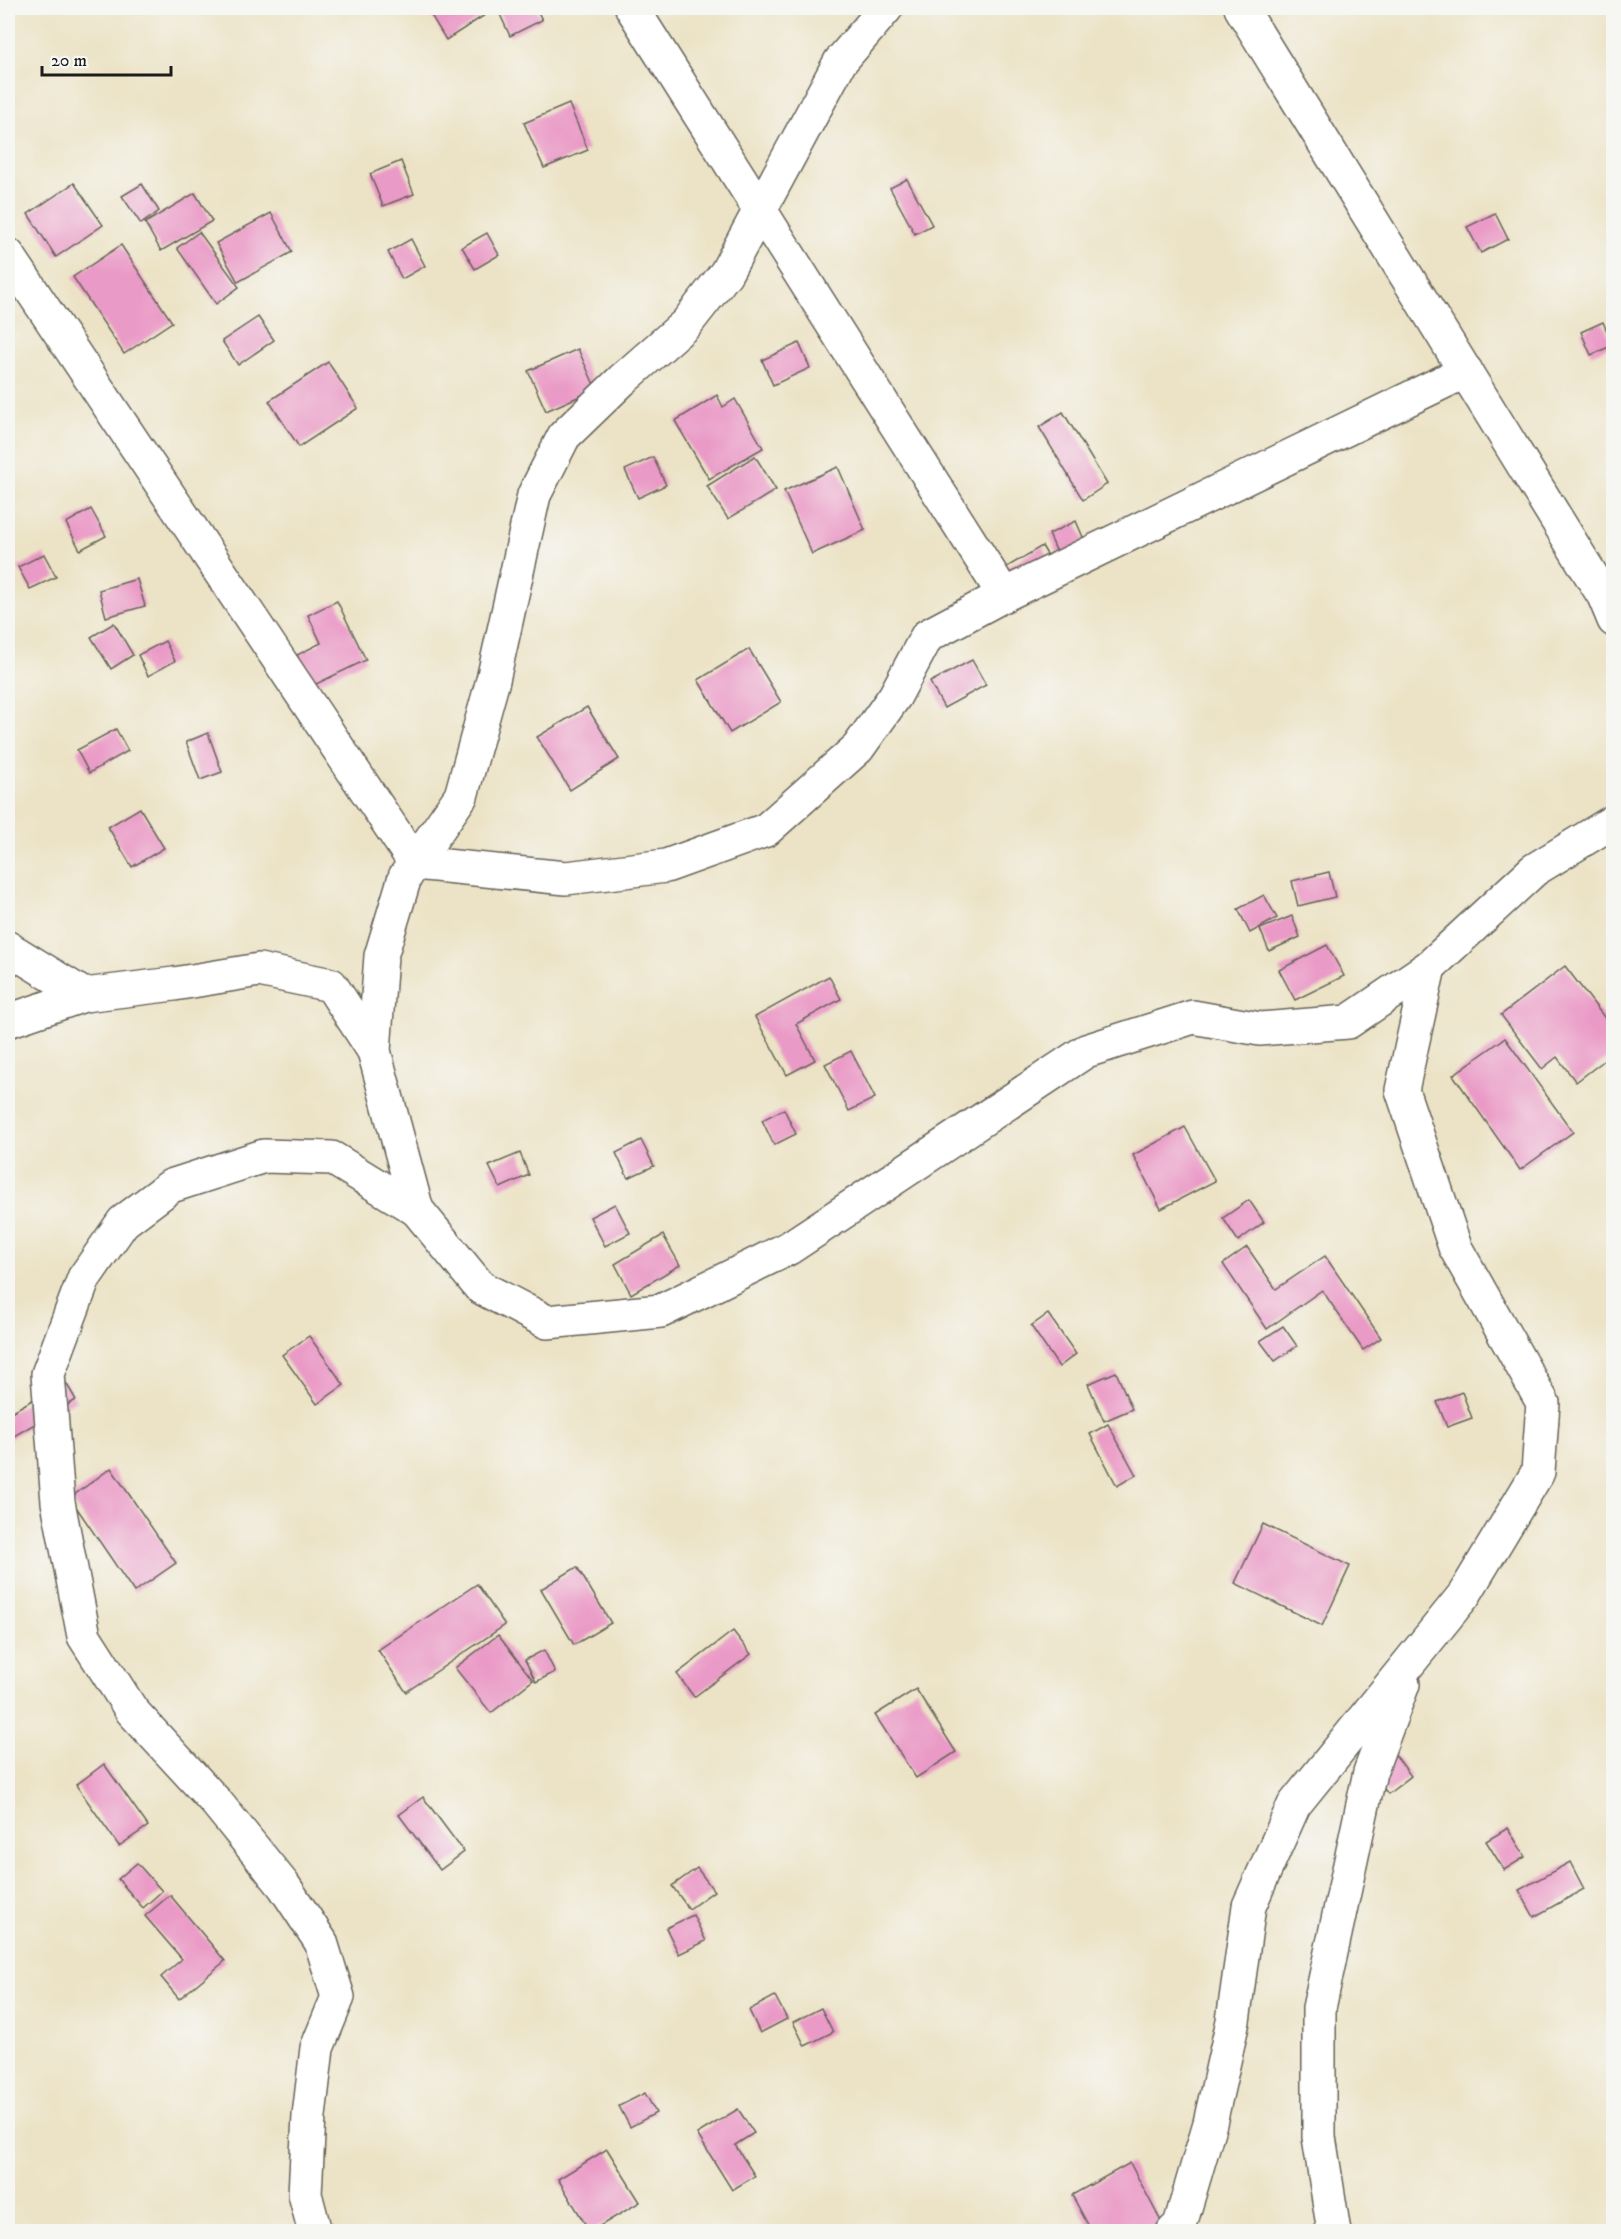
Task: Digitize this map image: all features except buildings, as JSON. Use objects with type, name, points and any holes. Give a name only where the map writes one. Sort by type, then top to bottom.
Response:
[{"type":"street","points":[[632,8],[1004,595]]},
{"type":"street","points":[[374,1051],[381,956],[405,877],[461,796],[493,680],[534,495],[564,436],[622,380],[686,324],[726,273],[759,208],[840,62],[886,8]]},
{"type":"street","points":[[1241,8],[1604,596],[1614,620]]},
{"type":"street","points":[[8,255],[414,863]]},
{"type":"street","points":[[414,863],[566,878],[666,866],[766,830],[858,748],[895,696],[927,636],[1004,595],[1466,371]]},
{"type":"street","points":[[315,2232],[305,2194],[309,2116],[317,2048],[338,1997],[325,1953],[321,1942],[284,1886],[216,1802],[132,1711],[84,1636],[58,1503],[48,1374],[84,1278],[123,1222],[171,1186],[264,1156],[332,1158],[417,1210],[480,1287],[547,1322],[661,1311],[789,1248],[1086,1051],[1192,1017],[1260,1029],[1348,1022],[1430,967],[1534,870],[1614,821]]},
{"type":"street","points":[[8,948],[84,995]]},
{"type":"street","points":[[1173,2232],[1180,2224],[1213,2112],[1233,2021],[1249,1906],[1294,1805],[1464,1594],[1538,1472],[1543,1403],[1455,1247],[1402,1090],[1430,967]]},
{"type":"street","points":[[8,1021],[84,995],[174,984],[258,970],[331,985],[374,1051],[417,1210]]},
{"type":"street","points":[[1334,2232],[1319,2137],[1319,2008],[1370,1772],[1414,1657]]}]
